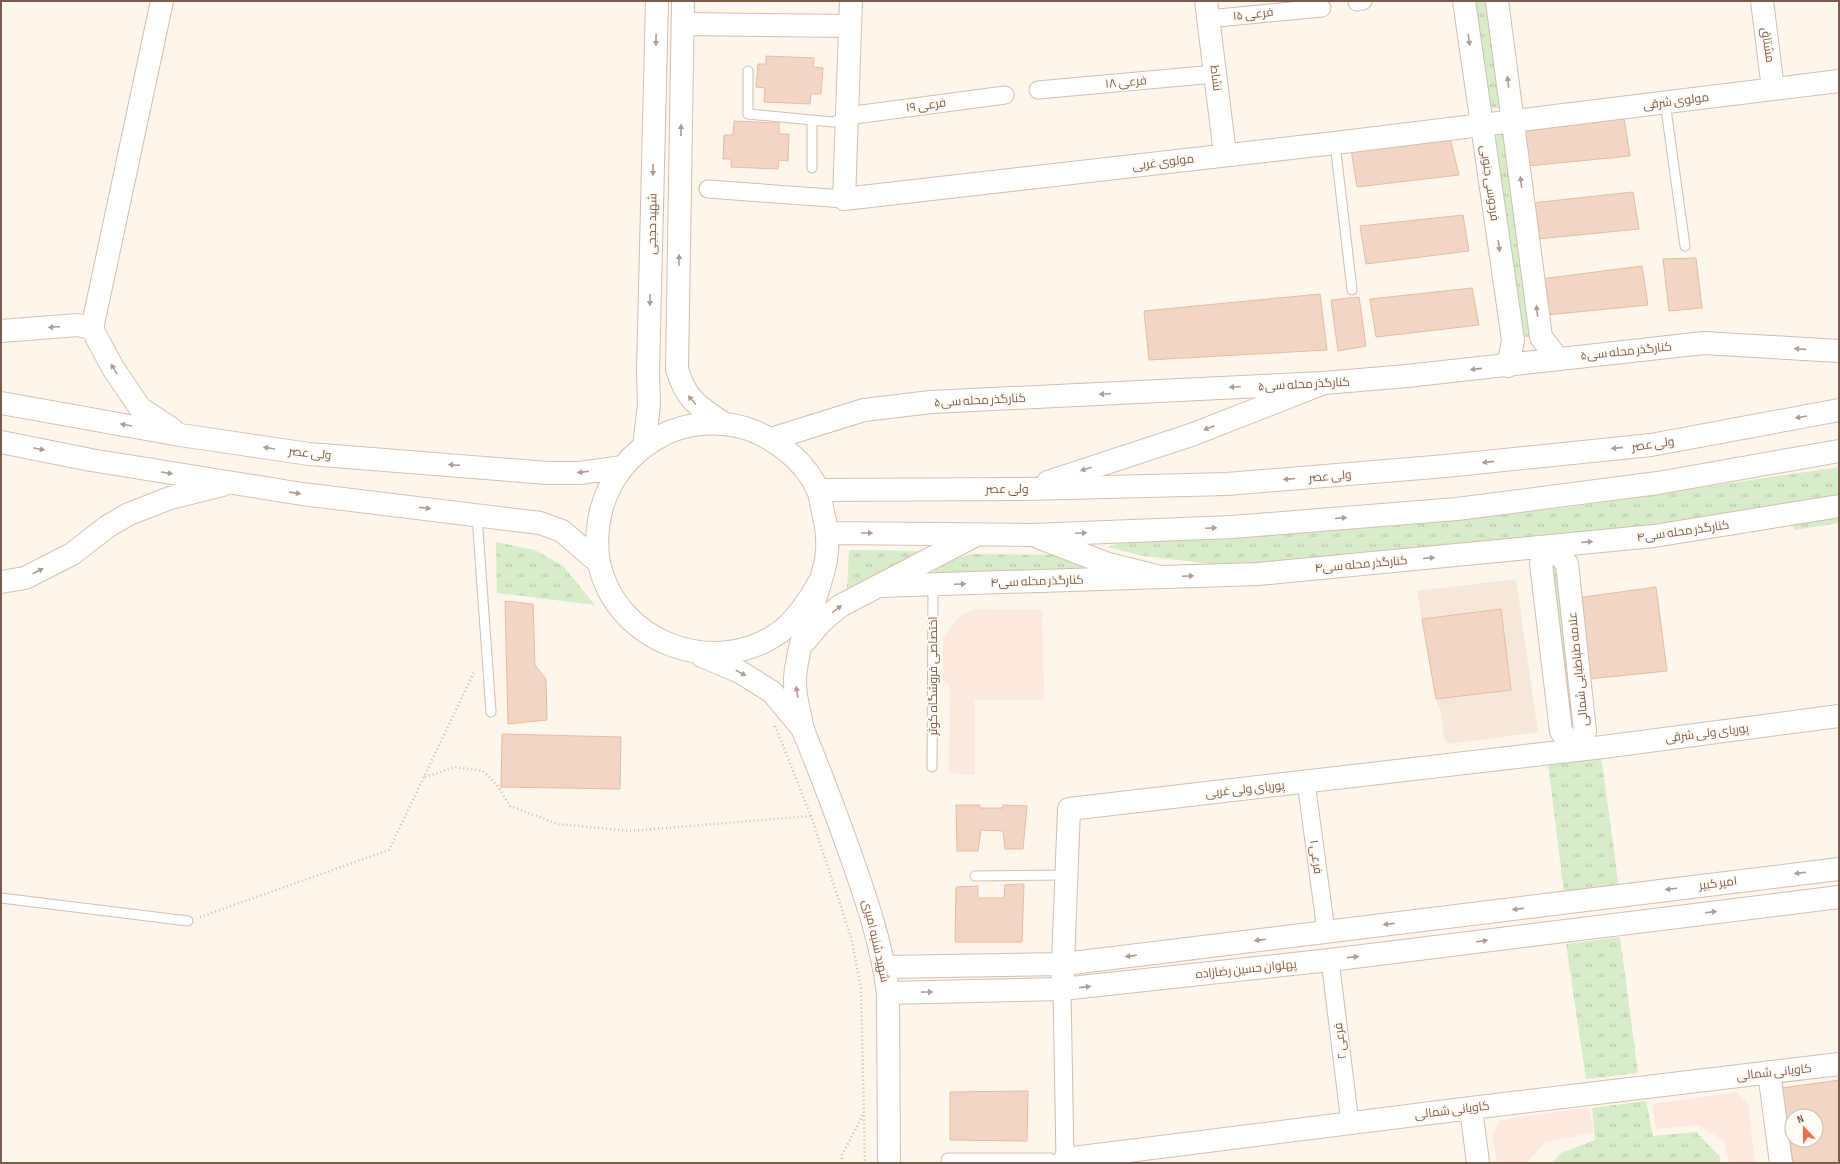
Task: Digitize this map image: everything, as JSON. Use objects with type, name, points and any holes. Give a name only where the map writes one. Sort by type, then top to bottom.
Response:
[{"type":"street","points":[[162,1],[92,329],[113,368],[140,408],[180,435]]},
{"type":"street","name":"شهید حججی","points":[[644,446],[649,405],[648,371],[657,1]]},
{"type":"street","points":[[683,1],[677,369],[682,386],[693,402],[723,423]]},
{"type":"street","points":[[708,189],[844,199],[851,1]]},
{"type":"street","name":"فردوسی جنوبی","points":[[1464,1],[1513,340],[1508,366]]},
{"type":"street","points":[[1498,1],[1541,337],[1557,358]]},
{"type":"street","name":"مشتاق","points":[[1762,1],[1774,89]]},
{"type":"street","name":"فرعی ۱۵","points":[[1207,10],[1322,8]]},
{"type":"street","name":"نشاط","points":[[1207,10],[1225,154]]},
{"type":"street","points":[[682,24],[850,26]]},
{"type":"street","name":"فرعی ۱۸","points":[[1038,90],[1215,74]]},
{"type":"street","name":"مولوی شرقی","points":[[1481,124],[1839,81]]},
{"type":"street","name":"فرعی ۱۹","points":[[847,116],[1005,95]]},
{"type":"street","name":"مولوی غربی","points":[[844,199],[1225,154],[1335,143],[1481,124]]},
{"type":"street","points":[[1,332],[78,325],[92,329]]},
{"type":"street","points":[[1513,340],[1523,351],[1534,350],[1541,337]]},
{"type":"street","name":"کنارگذر محله سی۵","points":[[771,439],[864,410],[931,402],[1324,383],[1508,366],[1557,358],[1704,343],[1839,351]]},
{"type":"street","points":[[1026,489],[1191,435],[1324,383]]},
{"type":"street","name":"ولی عصر","points":[[1,403],[180,435],[309,454],[547,473],[580,473],[622,467]]},
{"type":"street","name":"ولی عصر","points":[[818,490],[1026,489],[1227,484],[1446,466],[1651,445],[1839,410]]},
{"type":"street","points":[[723,423],[748,428],[771,439],[798,460],[818,490],[828,533],[826,559],[818,584],[809,622],[800,647],[794,680],[803,730],[772,692],[740,672],[692,652],[660,641],[632,622],[611,595],[599,563],[597,529],[605,496],[622,467],[644,446],[675,430],[695,424],[723,423]]},
{"type":"street","points":[[1,442],[91,460],[302,494],[540,523],[562,531],[599,563]]},
{"type":"street","points":[[828,533],[1032,535],[1232,527],[1457,509],[1658,483],[1839,451]]},
{"type":"street","points":[[1,582],[25,578],[72,554],[108,526],[129,514],[170,498],[232,483]]},
{"type":"street","name":"کنارگذر محله سی۴","points":[[879,586],[1258,574],[1654,536],[1839,506]]},
{"type":"street","points":[[800,647],[821,622],[840,606],[979,534]]},
{"type":"street","points":[[1032,535],[1108,564],[1160,577]]},
{"type":"street","name":"علامه طباطبایی شمالی","points":[[1552,546],[1567,564],[1568,572],[1585,731],[1575,750]]},
{"type":"street","points":[[692,652],[723,653],[760,643],[780,632],[802,611],[818,584]]},
{"type":"street","name":"پوریای ولی شرقی","points":[[1575,750],[1839,716]]},
{"type":"street","name":"شهید شنبه امیری","points":[[803,730],[826,785],[866,898],[885,967],[888,993],[890,1163]]},
{"type":"street","name":"پوریای ولی غربی","points":[[1062,989],[1069,809],[1575,750]]},
{"type":"street","name":"فرعی ۱","points":[[1306,782],[1326,932]]},
{"type":"street","name":"امیر کبیر","points":[[1548,905],[1839,869]]},
{"type":"street","points":[[1639,894],[1643,921],[1839,896]]},
{"type":"street","points":[[885,967],[1064,964],[1548,905],[1552,933]]},
{"type":"street","name":"پهلوان حسین رضازاده","points":[[888,993],[1062,989],[1330,960],[1643,921]]},
{"type":"street","points":[[1326,932],[1330,960]]},
{"type":"street","name":"فرعی ۲","points":[[1330,960],[1350,1123]]},
{"type":"street","points":[[948,1160],[1060,1161],[1062,989]]},
{"type":"street","name":"کاویانی شمالی","points":[[1060,1161],[1350,1123],[1839,1064]]},
{"type":"street","points":[[1769,1072],[1781,1163]]},
{"type":"street","points":[[1471,1108],[1478,1163]]},
{"type":"lane","points":[[748,70],[748,114],[833,122],[847,116]]},
{"type":"lane","points":[[1665,102],[1685,246]]},
{"type":"lane","points":[[812,120],[812,168]]},
{"type":"lane","points":[[1335,143],[1352,290]]},
{"type":"lane","points":[[476,514],[491,712]]},
{"type":"lane","name":"اختصاصی فروشگاه کوثر","points":[[932,767],[933,585]]},
{"type":"lane","points":[[975,876],[1067,874]]},
{"type":"lane","points":[[1,898],[188,921]]},
{"type":"path","points":[[188,921],[389,850],[486,646]]},
{"type":"path","points":[[774,724],[811,816],[851,937],[861,988],[866,1163]]},
{"type":"path","points":[[424,777],[456,767],[483,770],[496,785],[510,806],[558,824],[616,830],[630,831],[811,816]]},
{"type":"path","points":[[842,1163],[842,1155],[864,1113]]},
{"type":"shaded area","points":[[1516,579],[1538,732],[1450,744],[1444,739],[1441,713],[1436,699],[1417,591]]},
{"type":"shaded area","points":[[974,609],[1042,610],[1044,700],[975,700],[975,775],[949,773],[950,685],[943,682],[943,638],[959,617]]},
{"type":"shaded area","points":[[1736,1092],[1748,1103],[1755,1163],[1729,1163],[1724,1141],[1699,1125],[1656,1129],[1652,1104]]},
{"type":"shaded area","points":[[1585,1108],[1590,1111],[1593,1133],[1545,1142],[1527,1163],[1497,1163],[1492,1134],[1501,1120]]},
{"type":"green space","points":[[1472,1],[1487,1],[1502,108],[1485,109]]},
{"type":"green space","points":[[1507,130],[1536,336],[1518,338],[1493,132]]},
{"type":"green space","points":[[1839,467],[1839,495],[1691,521],[1375,556],[1238,567],[1143,556],[1108,547],[1122,542],[1414,523],[1570,507]]},
{"type":"green space","points":[[1839,515],[1839,523],[1794,530],[1792,523]]},
{"type":"green space","points":[[496,542],[535,550],[563,566],[595,605],[497,593]]},
{"type":"green space","points":[[849,550],[924,551],[847,590]]},
{"type":"green space","points":[[973,554],[1062,555],[1124,567],[931,575],[944,561]]},
{"type":"green space","points":[[1555,554],[1581,730],[1568,731],[1545,567]]},
{"type":"green space","points":[[1601,755],[1619,888],[1564,894],[1548,762]]},
{"type":"green space","points":[[1620,937],[1638,1073],[1586,1079],[1566,944]]},
{"type":"green space","points":[[1646,1101],[1653,1136],[1696,1132],[1719,1156],[1721,1163],[1552,1163],[1561,1153],[1595,1140],[1592,1108]]},
{"type":"building","points":[[766,56],[814,58],[813,67],[823,68],[821,94],[811,94],[810,104],[764,102],[765,88],[756,87],[758,64],[766,64]]},
{"type":"building","points":[[1624,118],[1630,156],[1528,166],[1523,130]]},
{"type":"building","points":[[734,121],[779,123],[779,134],[789,134],[788,161],[779,160],[778,169],[731,167],[731,159],[723,159],[724,135],[733,135]]},
{"type":"building","points":[[1450,138],[1459,175],[1357,187],[1351,149]]},
{"type":"building","points":[[1633,192],[1639,229],[1537,239],[1532,203]]},
{"type":"building","points":[[1463,215],[1469,251],[1366,264],[1360,226]]},
{"type":"building","points":[[1696,258],[1702,308],[1669,311],[1663,259]]},
{"type":"building","points":[[1642,266],[1648,305],[1546,315],[1541,279]]},
{"type":"building","points":[[1472,288],[1479,325],[1376,337],[1370,299]]},
{"type":"building","points":[[1320,294],[1327,350],[1149,360],[1144,311]]},
{"type":"building","points":[[1359,297],[1366,346],[1338,351],[1331,300]]},
{"type":"building","points":[[1656,587],[1667,671],[1588,679],[1577,598]]},
{"type":"building","points":[[505,601],[533,604],[535,665],[546,679],[547,720],[508,724]]},
{"type":"building","points":[[1501,609],[1511,690],[1436,699],[1422,619]]},
{"type":"building","points":[[502,734],[621,737],[620,789],[501,787]]},
{"type":"building","points":[[956,805],[980,805],[980,808],[1003,808],[1003,805],[1027,806],[1023,849],[1005,849],[1003,831],[981,830],[978,851],[957,851]]},
{"type":"building","points":[[1024,884],[1022,942],[955,942],[956,887],[978,886],[978,898],[1004,898],[1005,885]]},
{"type":"building","points":[[1839,1080],[1839,1163],[1793,1163],[1791,1148],[1824,1148],[1824,1108],[1785,1108],[1782,1088]]},
{"type":"building","points":[[1028,1091],[1027,1141],[950,1140],[950,1092]]}]
